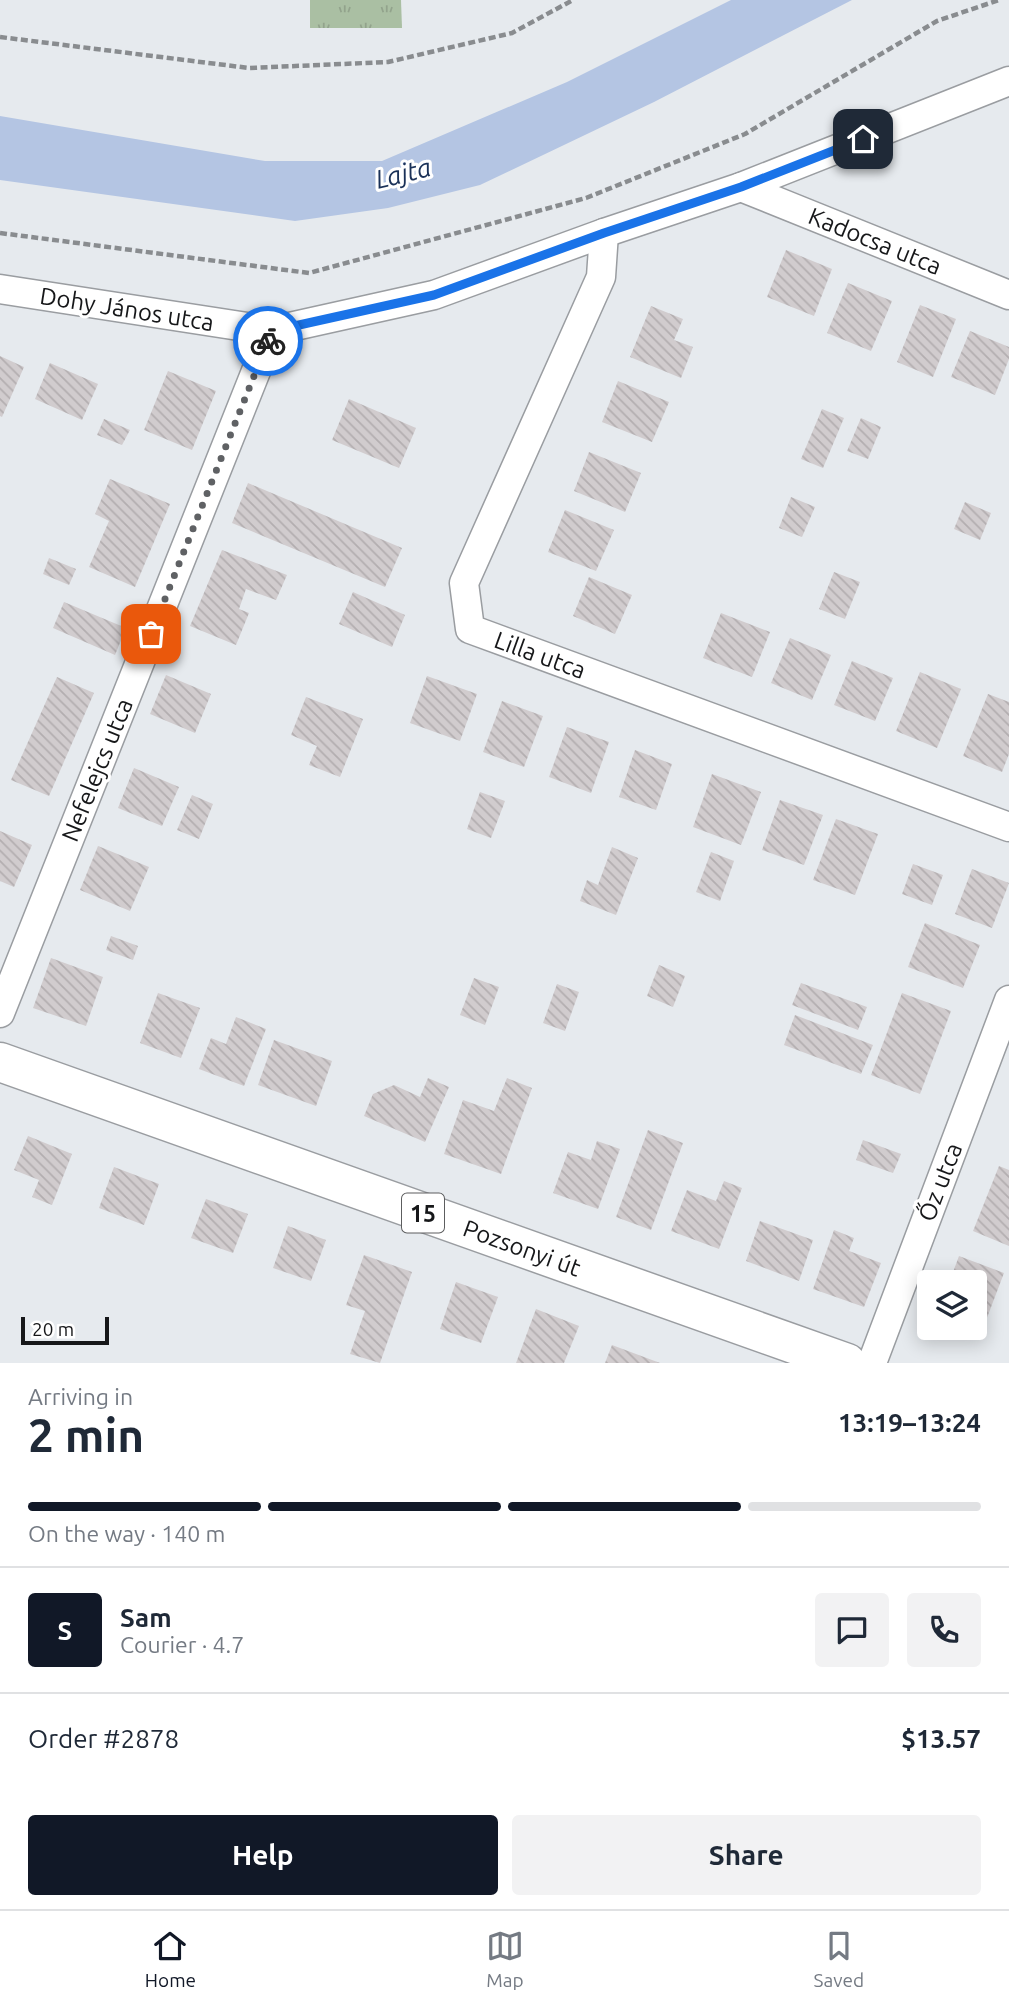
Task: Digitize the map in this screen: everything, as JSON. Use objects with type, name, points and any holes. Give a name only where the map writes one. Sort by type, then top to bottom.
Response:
[{"type":"main road","name":"Pozsonyi út","points":[[0,1062],[847,1363]]},
{"type":"street","name":"Dohy János utca","points":[[0,289],[272,331],[434,295],[741,187],[1009,81]]},
{"type":"street","name":"Kadocsa utca","points":[[741,187],[1009,295]]},
{"type":"street","name":"Lilla utca","points":[[604,233],[601,277],[464,583],[470,629],[1009,827]]},
{"type":"street","name":"Nefelejcs utca","points":[[0,1013],[272,331]]},
{"type":"street","name":"Őz utca","points":[[872,1363],[1009,1000]]},
{"type":"path","points":[[0,37],[248,68],[388,62],[512,33],[573,0]]},
{"type":"path","points":[[0,233],[309,273],[586,198],[745,134],[937,21],[999,0]]},
{"type":"green space","points":[[310,0],[401,0],[402,28],[310,28]]},
{"type":"water","name":"Lajta","points":[[731,0],[852,0],[654,102],[480,185],[388,208],[295,221],[0,180],[0,116],[265,161],[382,161],[567,82]]},
{"type":"building","points":[[786,250],[832,269],[814,316],[767,297]]},
{"type":"building","points":[[848,283],[892,301],[871,351],[827,333]]},
{"type":"building","points":[[920,305],[956,319],[933,377],[897,362]]},
{"type":"building","points":[[651,306],[683,319],[674,340],[693,347],[681,378],[630,357]]},
{"type":"building","points":[[970,331],[1009,347],[1009,359],[995,395],[951,377]]},
{"type":"building","points":[[0,356],[24,367],[2,417],[0,416]]},
{"type":"building","points":[[50,363],[98,384],[82,420],[35,399]]},
{"type":"building","points":[[168,371],[216,391],[192,450],[144,430]]},
{"type":"building","points":[[618,381],[669,402],[652,442],[602,422]]},
{"type":"building","points":[[349,399],[416,428],[399,468],[332,440]]},
{"type":"building","points":[[822,409],[844,418],[823,468],[801,459]]},
{"type":"building","points":[[861,418],[881,427],[868,459],[847,451]]},
{"type":"building","points":[[104,419],[130,430],[122,445],[97,435]]},
{"type":"building","points":[[589,452],[641,473],[625,512],[574,491]]},
{"type":"building","points":[[110,479],[170,504],[135,587],[89,567],[109,521],[95,514]]},
{"type":"building","points":[[248,483],[402,548],[385,587],[232,523]]},
{"type":"building","points":[[791,497],[815,507],[802,537],[779,528]]},
{"type":"building","points":[[965,502],[991,513],[980,540],[954,529]]},
{"type":"building","points":[[565,510],[614,530],[596,571],[548,552]]},
{"type":"building","points":[[222,550],[287,575],[276,600],[246,589],[239,609],[249,613],[236,645],[190,626]]},
{"type":"building","points":[[49,558],[76,569],[69,585],[43,574]]},
{"type":"building","points":[[834,572],[860,582],[845,619],[819,609]]},
{"type":"building","points":[[589,577],[632,595],[615,634],[573,616]]},
{"type":"building","points":[[353,592],[405,615],[392,647],[339,624]]},
{"type":"building","points":[[64,602],[126,628],[115,655],[53,628]]},
{"type":"building","points":[[721,613],[770,632],[752,677],[703,658]]},
{"type":"building","points":[[790,638],[831,655],[812,700],[771,683]]},
{"type":"building","points":[[852,661],[893,678],[875,721],[834,705]]},
{"type":"building","points":[[920,672],[961,689],[937,748],[896,731]]},
{"type":"building","points":[[166,675],[211,694],[195,733],[150,714]]},
{"type":"building","points":[[427,676],[477,694],[460,741],[410,723]]},
{"type":"building","points":[[57,677],[94,693],[49,796],[11,780]]},
{"type":"building","points":[[988,694],[1009,702],[1009,754],[1002,772],[963,756]]},
{"type":"building","points":[[306,697],[363,719],[340,777],[309,765],[317,746],[291,735]]},
{"type":"building","points":[[502,701],[543,716],[524,767],[483,752]]},
{"type":"building","points":[[567,727],[609,742],[591,793],[549,777]]},
{"type":"building","points":[[635,750],[672,764],[656,810],[619,797]]},
{"type":"building","points":[[134,768],[179,787],[162,826],[118,808]]},
{"type":"building","points":[[712,774],[761,792],[741,845],[693,827]]},
{"type":"building","points":[[480,792],[505,801],[491,838],[467,829]]},
{"type":"building","points":[[192,795],[213,804],[199,839],[177,830]]},
{"type":"building","points":[[780,800],[823,815],[804,865],[762,850]]},
{"type":"building","points":[[836,819],[878,834],[855,895],[813,880]]},
{"type":"building","points":[[0,831],[32,845],[14,887],[0,881]]},
{"type":"building","points":[[98,846],[149,867],[130,911],[80,890]]},
{"type":"building","points":[[612,847],[638,858],[616,915],[580,901],[587,880],[598,885]]},
{"type":"building","points":[[711,852],[734,861],[720,901],[696,892]]},
{"type":"building","points":[[913,864],[943,875],[932,905],[902,894]]},
{"type":"building","points":[[972,869],[1009,883],[992,928],[955,914]]},
{"type":"building","points":[[925,923],[980,945],[963,988],[908,967]]},
{"type":"building","points":[[111,936],[138,946],[133,960],[106,950]]},
{"type":"building","points":[[51,958],[103,977],[86,1026],[33,1008]]},
{"type":"building","points":[[659,965],[685,976],[673,1007],[647,996]]},
{"type":"building","points":[[474,978],[499,987],[485,1025],[460,1015]]},
{"type":"building","points":[[801,983],[867,1007],[858,1030],[792,1005]]},
{"type":"building","points":[[557,984],[579,992],[565,1031],[543,1023]]},
{"type":"building","points":[[158,993],[200,1008],[181,1058],[140,1043]]},
{"type":"building","points":[[902,993],[951,1011],[920,1094],[871,1075]]},
{"type":"building","points":[[795,1015],[873,1045],[861,1074],[784,1045]]},
{"type":"building","points":[[236,1017],[266,1029],[244,1086],[199,1069],[211,1038],[226,1044]]},
{"type":"building","points":[[274,1040],[332,1061],[316,1106],[258,1085]]},
{"type":"building","points":[[428,1078],[449,1087],[425,1142],[364,1116],[373,1094],[394,1085],[420,1097]]},
{"type":"building","points":[[507,1078],[532,1088],[501,1174],[444,1154],[463,1100],[494,1111]]},
{"type":"building","points":[[648,1130],[683,1143],[651,1230],[616,1217]]},
{"type":"building","points":[[28,1136],[72,1154],[52,1205],[32,1197],[39,1180],[14,1170]]},
{"type":"building","points":[[863,1140],[901,1154],[893,1173],[856,1160]]},
{"type":"building","points":[[597,1141],[620,1149],[598,1209],[553,1193],[568,1152],[591,1160]]},
{"type":"building","points":[[999,1166],[1009,1170],[1009,1246],[973,1231]]},
{"type":"building","points":[[114,1167],[159,1184],[144,1225],[99,1208]]},
{"type":"building","points":[[724,1181],[742,1188],[719,1249],[671,1231],[687,1190],[716,1201]]},
{"type":"building","points":[[206,1199],[248,1214],[233,1253],[191,1238]]},
{"type":"building","points":[[760,1221],[813,1240],[799,1281],[746,1261]]},
{"type":"building","points":[[288,1226],[326,1240],[311,1281],[273,1268]]},
{"type":"building","points":[[834,1230],[854,1238],[849,1251],[881,1263],[864,1307],[813,1289]]},
{"type":"building","points":[[364,1255],[412,1272],[380,1363],[350,1354],[365,1311],[346,1305]]},
{"type":"building","points":[[959,1256],[1004,1273],[987,1318],[987,1270],[954,1270]]},
{"type":"building","points":[[456,1282],[498,1297],[481,1343],[440,1329]]},
{"type":"building","points":[[536,1309],[579,1326],[564,1363],[516,1363]]},
{"type":"building","points":[[612,1345],[660,1363],[605,1363]]},
{"type":"way so far","points":[[151,634],[268,341]]},
{"type":"route","points":[[268,341],[272,331],[434,295],[741,187],[863,139]]}]
